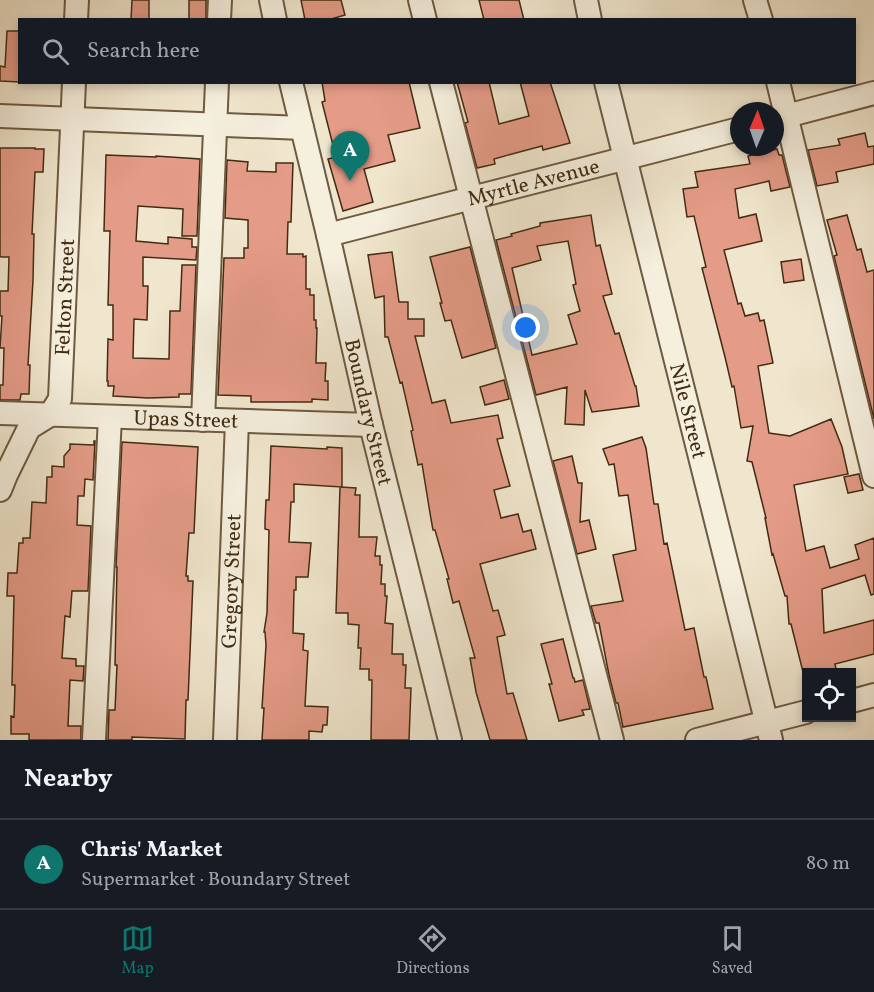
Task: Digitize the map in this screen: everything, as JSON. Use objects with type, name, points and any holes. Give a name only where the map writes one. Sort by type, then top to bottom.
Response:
[{"type":"street","points":[[76,18],[77,0]]},
{"type":"street","points":[[219,18],[220,0]]},
{"type":"street","points":[[271,0],[276,18]]},
{"type":"street","points":[[420,0],[424,18]]},
{"type":"street","points":[[586,0],[590,18]]},
{"type":"street","points":[[755,0],[760,18]]},
{"type":"street","name":"Felton Street","points":[[50,415],[60,399],[74,84]]},
{"type":"street","points":[[203,420],[217,84]]},
{"type":"street","name":"Boundary Street","points":[[291,84],[371,425],[450,740]]},
{"type":"street","points":[[442,84],[612,740]]},
{"type":"street","name":"Nile Street","points":[[606,84],[769,731]]},
{"type":"street","points":[[778,84],[780,102]]},
{"type":"street","points":[[784,117],[874,93]]},
{"type":"street","points":[[0,116],[302,128]]},
{"type":"street","points":[[784,130],[874,476]]},
{"type":"street","name":"Myrtle Avenue","points":[[328,235],[730,131]]},
{"type":"street","name":"Upas Street","points":[[0,413],[371,425]]},
{"type":"street","points":[[0,490],[29,428],[50,415]]},
{"type":"street","points":[[94,740],[110,417]]},
{"type":"street","name":"Gregory Street","points":[[225,740],[237,421]]},
{"type":"street","points":[[856,700],[874,695]]},
{"type":"street","points":[[697,740],[769,731],[802,714]]},
{"type":"building","points":[[132,0],[149,0],[149,18],[131,18]]},
{"type":"building","points":[[189,0],[206,0],[206,18],[189,18]]},
{"type":"building","points":[[301,0],[341,0],[345,15],[335,18],[305,18]]},
{"type":"building","points":[[479,0],[519,0],[524,18],[484,18]]},
{"type":"building","points":[[7,31],[18,31],[18,82],[0,81],[0,66],[5,67]]},
{"type":"building","points":[[322,84],[409,84],[420,128],[388,135],[395,161],[364,169],[373,202],[343,211],[328,159],[336,157],[322,102],[325,101]]},
{"type":"building","points":[[458,84],[489,84],[499,124],[529,116],[521,84],[551,84],[570,143],[543,150],[542,146],[512,154],[494,159],[495,164],[477,168],[465,123],[468,122]]},
{"type":"building","points":[[865,133],[868,147],[874,146],[874,164],[836,172],[838,182],[817,186],[808,150],[840,145],[838,139]]},
{"type":"building","points":[[0,148],[44,149],[43,172],[35,172],[29,394],[21,394],[20,400],[0,400],[0,385],[3,385],[4,348],[0,348],[2,316],[0,316],[0,291],[8,291],[9,257],[0,256]]},
{"type":"building","points":[[106,155],[200,159],[197,236],[182,236],[183,209],[138,206],[136,241],[168,244],[168,237],[192,239],[192,247],[197,247],[196,260],[143,257],[143,286],[148,286],[147,320],[134,319],[133,358],[169,359],[170,311],[180,311],[182,265],[196,265],[191,394],[179,394],[179,397],[148,398],[113,396],[114,386],[108,386],[108,339],[113,340],[113,305],[108,305],[110,231],[104,231]]},
{"type":"building","points":[[748,156],[782,156],[790,187],[771,191],[769,181],[735,189],[739,218],[756,214],[762,241],[724,250],[738,304],[741,303],[745,316],[758,313],[760,321],[764,320],[773,363],[758,366],[769,433],[790,436],[831,419],[842,447],[848,474],[794,485],[806,551],[824,546],[830,568],[859,559],[855,545],[874,538],[874,594],[871,595],[865,575],[822,589],[824,633],[874,620],[874,654],[835,664],[836,668],[802,668],[791,624],[789,624],[787,596],[785,596],[772,555],[766,518],[752,462],[747,461],[753,426],[741,428],[734,386],[732,387],[702,268],[706,267],[694,216],[687,217],[683,189],[698,187],[695,172],[750,164]]},
{"type":"building","points":[[227,160],[248,162],[247,171],[276,172],[276,163],[293,163],[291,222],[288,222],[287,254],[306,256],[306,289],[310,289],[310,295],[314,295],[314,320],[316,320],[317,328],[316,363],[326,363],[325,381],[328,381],[328,400],[251,402],[251,396],[218,395],[224,258],[244,258],[244,248],[248,248],[248,220],[225,218]]},
{"type":"building","points":[[591,215],[596,246],[600,245],[612,294],[603,296],[615,334],[619,333],[636,386],[639,406],[592,412],[585,390],[584,425],[565,424],[567,387],[536,395],[496,240],[540,226],[540,223]],"holes":[[[568,241],[576,284],[573,285],[580,311],[568,315],[577,344],[532,355],[512,268],[541,260],[537,246]]]},
{"type":"building","points":[[847,215],[857,250],[861,249],[867,272],[874,270],[874,419],[827,220]]},
{"type":"building","points":[[470,247],[496,348],[462,358],[451,320],[445,321],[430,257]]},
{"type":"building","points":[[392,252],[399,302],[408,302],[408,319],[424,319],[424,336],[415,336],[432,403],[445,400],[451,423],[498,415],[503,438],[497,439],[510,486],[494,490],[501,518],[518,514],[523,532],[531,530],[536,549],[480,564],[493,611],[498,610],[505,635],[497,637],[507,694],[513,693],[527,740],[490,740],[476,692],[470,658],[475,658],[459,601],[453,603],[447,579],[449,579],[435,530],[433,530],[422,464],[418,465],[402,382],[400,383],[388,337],[385,337],[384,296],[375,298],[368,255]]},
{"type":"building","points":[[801,259],[804,280],[784,283],[781,262]]},
{"type":"building","points":[[504,380],[509,399],[485,405],[480,387]]},
{"type":"building","points":[[642,437],[646,448],[654,504],[658,504],[664,544],[667,543],[685,630],[694,628],[713,709],[623,727],[609,675],[599,623],[596,623],[591,606],[623,601],[613,555],[636,550],[628,495],[619,496],[614,464],[609,465],[603,449]]},
{"type":"building","points":[[95,441],[93,480],[85,479],[84,496],[78,496],[77,525],[91,526],[88,591],[72,591],[70,617],[65,616],[62,658],[76,659],[76,666],[84,666],[83,681],[70,680],[68,726],[81,726],[81,740],[29,740],[29,734],[11,734],[15,685],[12,685],[14,596],[7,596],[8,573],[17,573],[19,543],[23,543],[23,538],[30,538],[32,502],[46,503],[47,477],[52,477],[52,466],[64,467],[64,456],[70,449],[70,444],[94,445]]},
{"type":"building","points":[[122,442],[198,447],[194,533],[189,533],[186,576],[188,576],[188,581],[193,581],[185,739],[132,737],[132,740],[108,740],[109,710],[115,710],[116,567]]},
{"type":"building","points":[[271,446],[342,448],[342,487],[294,484],[294,502],[291,502],[289,542],[311,543],[308,577],[296,577],[296,590],[294,590],[293,633],[304,634],[303,650],[308,651],[305,706],[328,707],[327,725],[323,725],[322,732],[309,731],[309,740],[262,740],[269,530],[265,529],[265,522],[266,500],[269,500]]},
{"type":"building","points":[[572,456],[578,483],[582,483],[580,522],[589,520],[596,549],[577,554],[553,461]]},
{"type":"building","points":[[859,474],[863,490],[848,493],[844,477]]},
{"type":"building","points":[[340,487],[356,488],[355,495],[360,495],[359,537],[377,537],[375,556],[380,556],[381,584],[385,584],[385,596],[387,596],[385,623],[393,624],[392,654],[403,654],[403,665],[406,665],[405,688],[411,688],[409,740],[371,740],[372,680],[369,680],[369,669],[360,669],[359,625],[348,624],[348,613],[336,613]]},
{"type":"building","points":[[563,639],[573,678],[575,682],[583,680],[590,709],[582,710],[584,715],[559,721],[541,644]]},
{"type":"place","name":"Chris' Market","points":[[350,181]]}]
